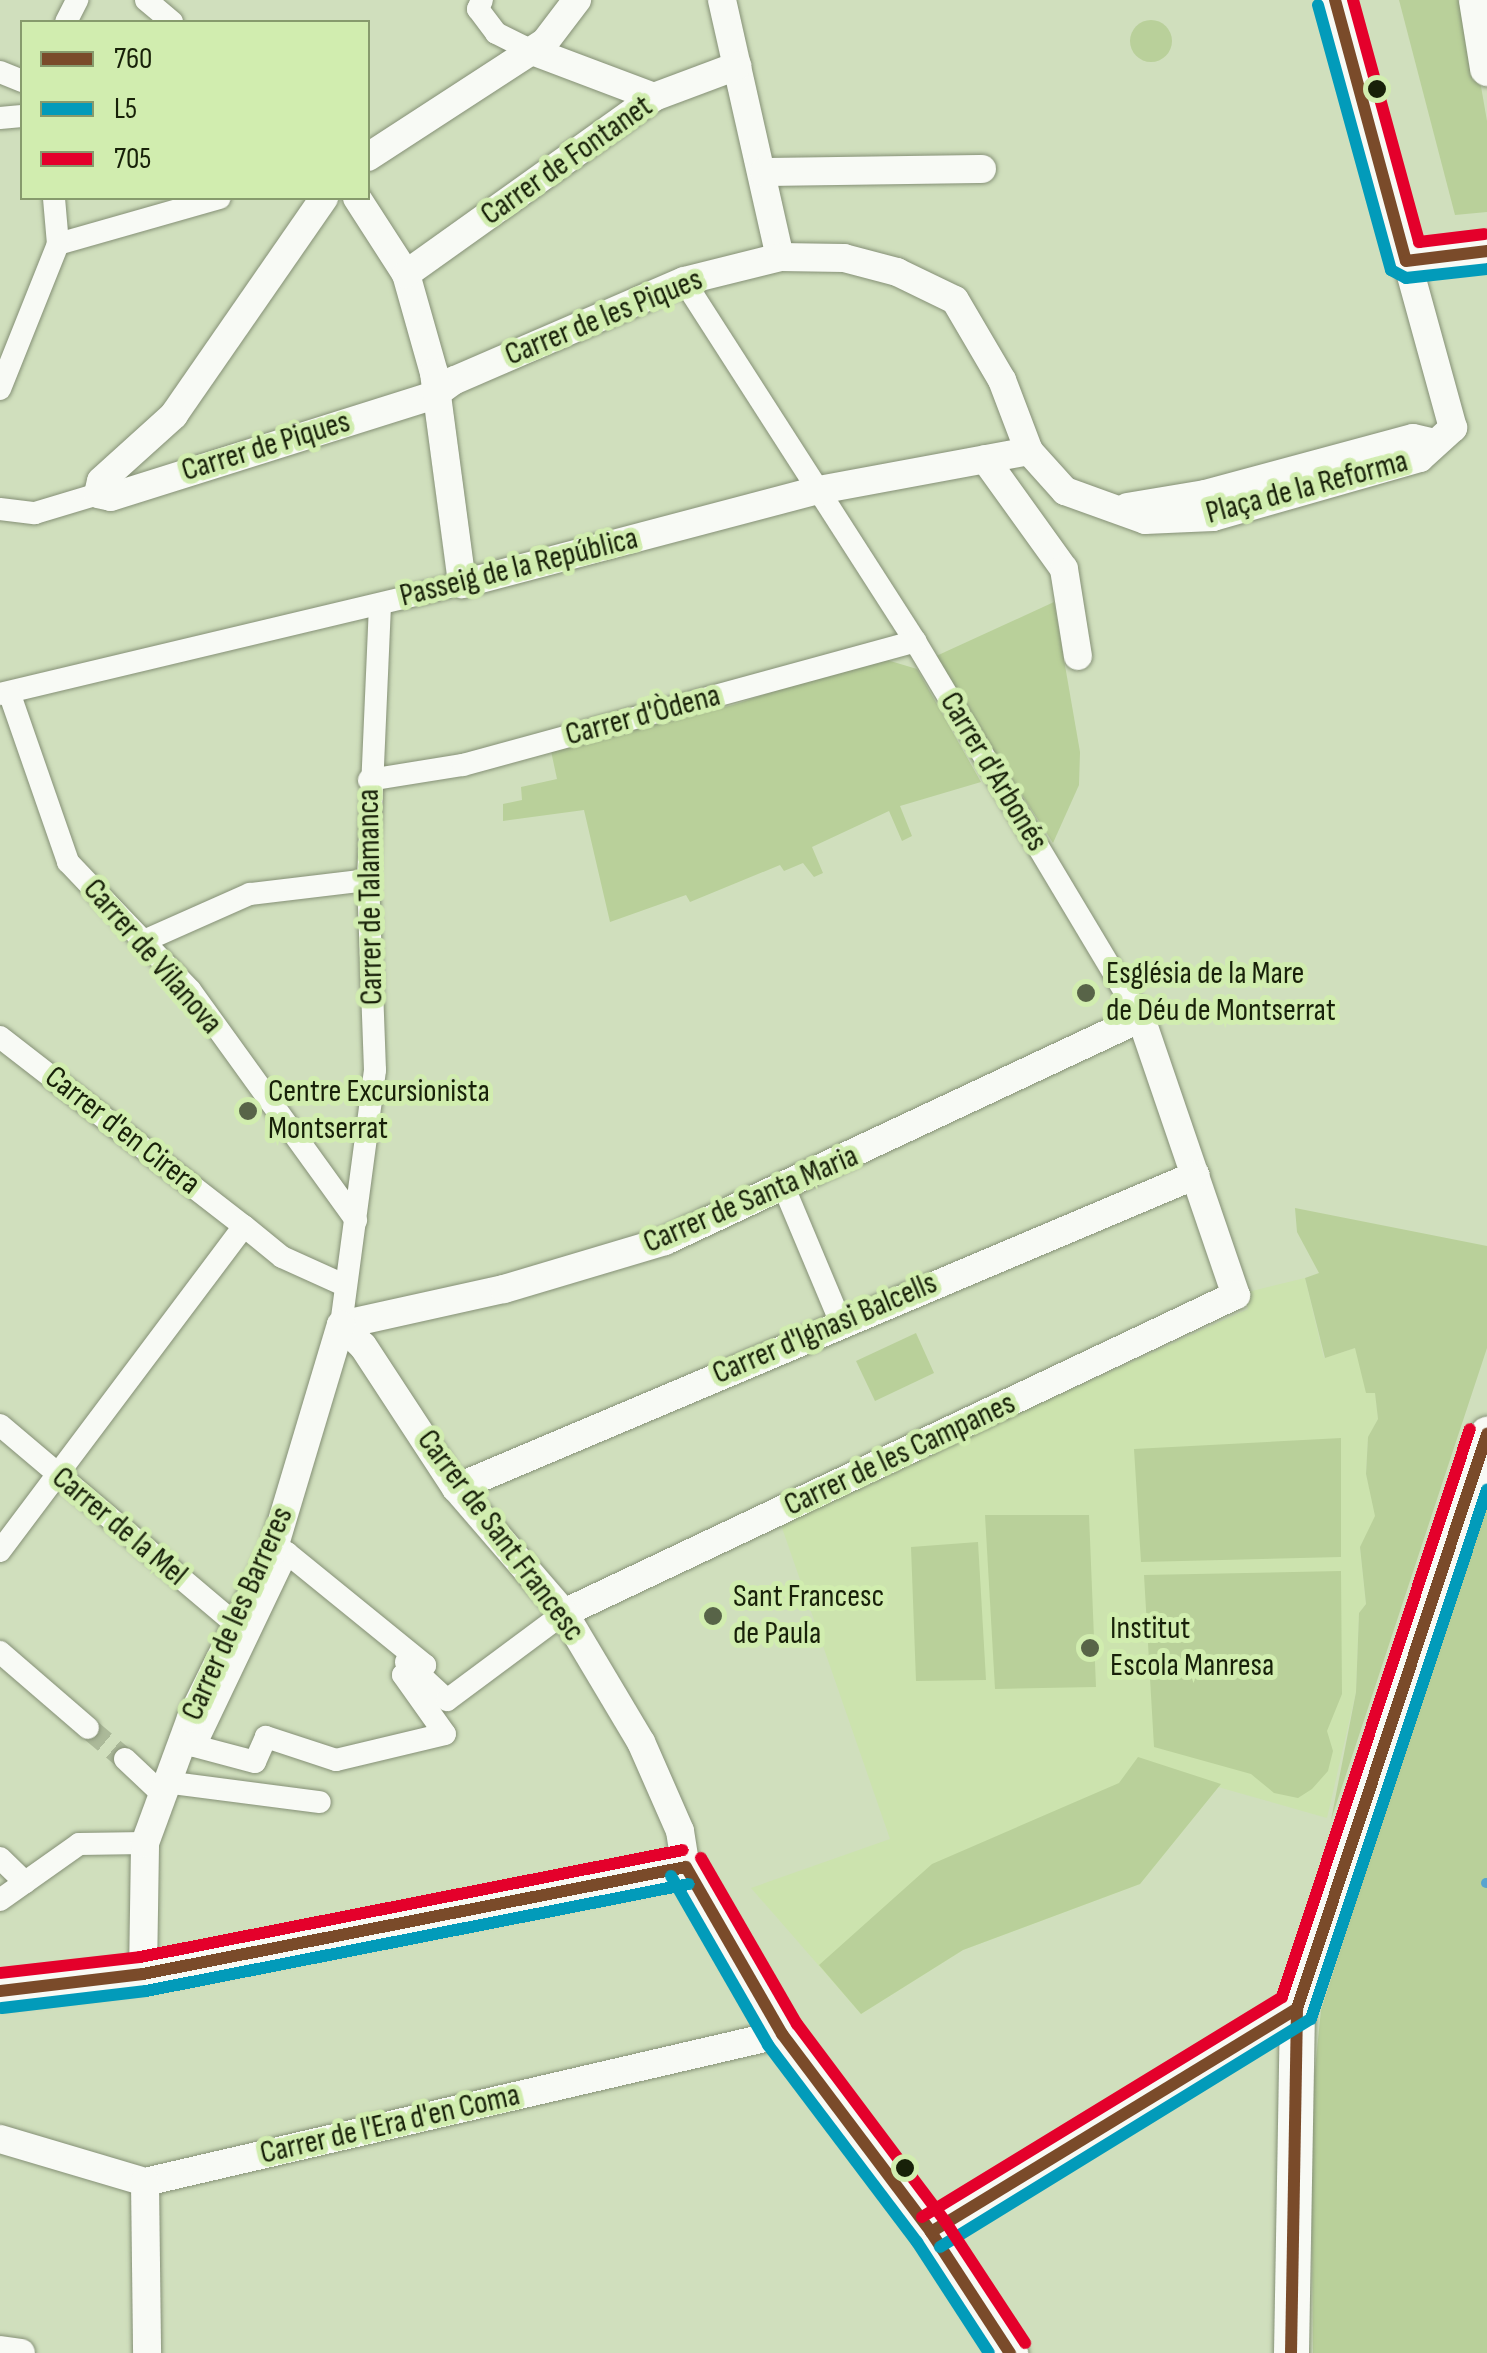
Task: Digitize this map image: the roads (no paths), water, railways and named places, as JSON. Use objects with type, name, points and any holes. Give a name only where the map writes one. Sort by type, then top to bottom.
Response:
[{"type":"street","points":[[146,0],[170,20]]},
{"type":"street","points":[[482,0],[478,9],[496,34],[654,98]]},
{"type":"street","points":[[370,155],[532,50],[577,0]]},
{"type":"street","points":[[722,0],[780,256]]},
{"type":"street","name":"Plaça de la Reforma","points":[[780,256],[862,263],[956,300],[1002,380],[1030,451],[1065,491],[1116,509],[1162,522],[1213,517],[1420,458],[1454,428],[1335,0]]},
{"type":"street","points":[[1476,0],[1487,68]]},
{"type":"street","name":"Carrer de Fontanet","points":[[406,274],[654,98],[737,66]]},
{"type":"street","points":[[764,172],[982,169]]},
{"type":"street","points":[[0,389],[58,244],[54,200]]},
{"type":"street","points":[[58,244],[213,200]]},
{"type":"street","points":[[0,509],[35,512],[98,494],[101,481],[174,415],[323,200]]},
{"type":"street","points":[[358,200],[406,274],[434,395],[462,584]]},
{"type":"street","points":[[1406,261],[1481,252]]},
{"type":"street","name":"Carrer de les Piques","points":[[434,395],[455,380],[684,282],[780,256]]},
{"type":"street","name":"Carrer d'Arbonés","points":[[684,282],[915,641],[1141,1018],[1236,1295]]},
{"type":"street","name":"Carrer de Piques","points":[[98,494],[110,497],[434,395]]},
{"type":"street","name":"Passeig de la República","points":[[5,695],[462,584],[819,490],[1030,451]]},
{"type":"street","points":[[984,460],[1064,569],[1078,656]]},
{"type":"street","name":"Carrer de Talamanca","points":[[341,1326],[375,1070],[368,880],[380,604]]},
{"type":"street","name":"Carrer d'Òdena","points":[[370,780],[463,765],[915,641]]},
{"type":"street","name":"Carrer de Vilanova","points":[[5,695],[68,862],[190,990],[336,1198],[356,1220]]},
{"type":"street","points":[[146,940],[250,894],[368,880]]},
{"type":"street","name":"Carrer de Santa Maria","points":[[341,1326],[504,1289],[647,1246],[784,1190],[1141,1018]]},
{"type":"street","name":"Carrer d'en Cirera","points":[[0,1038],[282,1257],[344,1285]]},
{"type":"street","name":"Carrer d'Ignasi Balcells","points":[[456,1488],[840,1321],[1196,1175]]},
{"type":"street","points":[[784,1190],[840,1321]]},
{"type":"street","points":[[0,1551],[244,1226]]},
{"type":"street","name":"Carrer de les Campanes","points":[[564,1613],[1236,1295]]},
{"type":"street","name":"Carrer de Sant Francesc","points":[[341,1326],[363,1346],[456,1488],[564,1613],[641,1742],[680,1831],[686,1867]]},
{"type":"street","name":"Carrer de les Barreres","points":[[143,1974],[145,1843],[163,1788],[278,1555],[341,1326]]},
{"type":"street","name":"Carrer de la Mel","points":[[0,1425],[240,1628]]},
{"type":"street","points":[[1291,2353],[1297,2009],[1487,1434]]},
{"type":"street","points":[[414,1669],[403,1674],[445,1734],[336,1760],[266,1737],[255,1762],[195,1746],[278,1555],[414,1669],[447,1700],[564,1613]]},
{"type":"street","points":[[0,1652],[88,1728]]},
{"type":"street","points":[[125,1759],[163,1788],[320,1802]]},
{"type":"street","points":[[0,1900],[79,1844],[145,1843]]},
{"type":"street","points":[[0,1858],[25,1882]]},
{"type":"street","points":[[0,1991],[143,1974],[686,1867],[782,2034],[931,2232],[1010,2353]]},
{"type":"street","points":[[931,2232],[1297,2009]]},
{"type":"street","name":"Carrer de l'Era d'en Coma","points":[[0,2139],[145,2182],[782,2034]]},
{"type":"street","points":[[145,2182],[148,2353]]},
{"type":"street","points":[[0,2350],[20,2353]]},
{"type":"tunnel","points":[[88,1728],[125,1759]]},
{"type":"place","name":"Església de la Mare de Déu de Montserrat","points":[[1086,993]]},
{"type":"place","name":"Centre Excursionista Montserrat","points":[[248,1111]]},
{"type":"place","name":"Sant Francesc de Paula","points":[[713,1616]]},
{"type":"place","name":"Institut Escola Manresa","points":[[1090,1648]]}]
